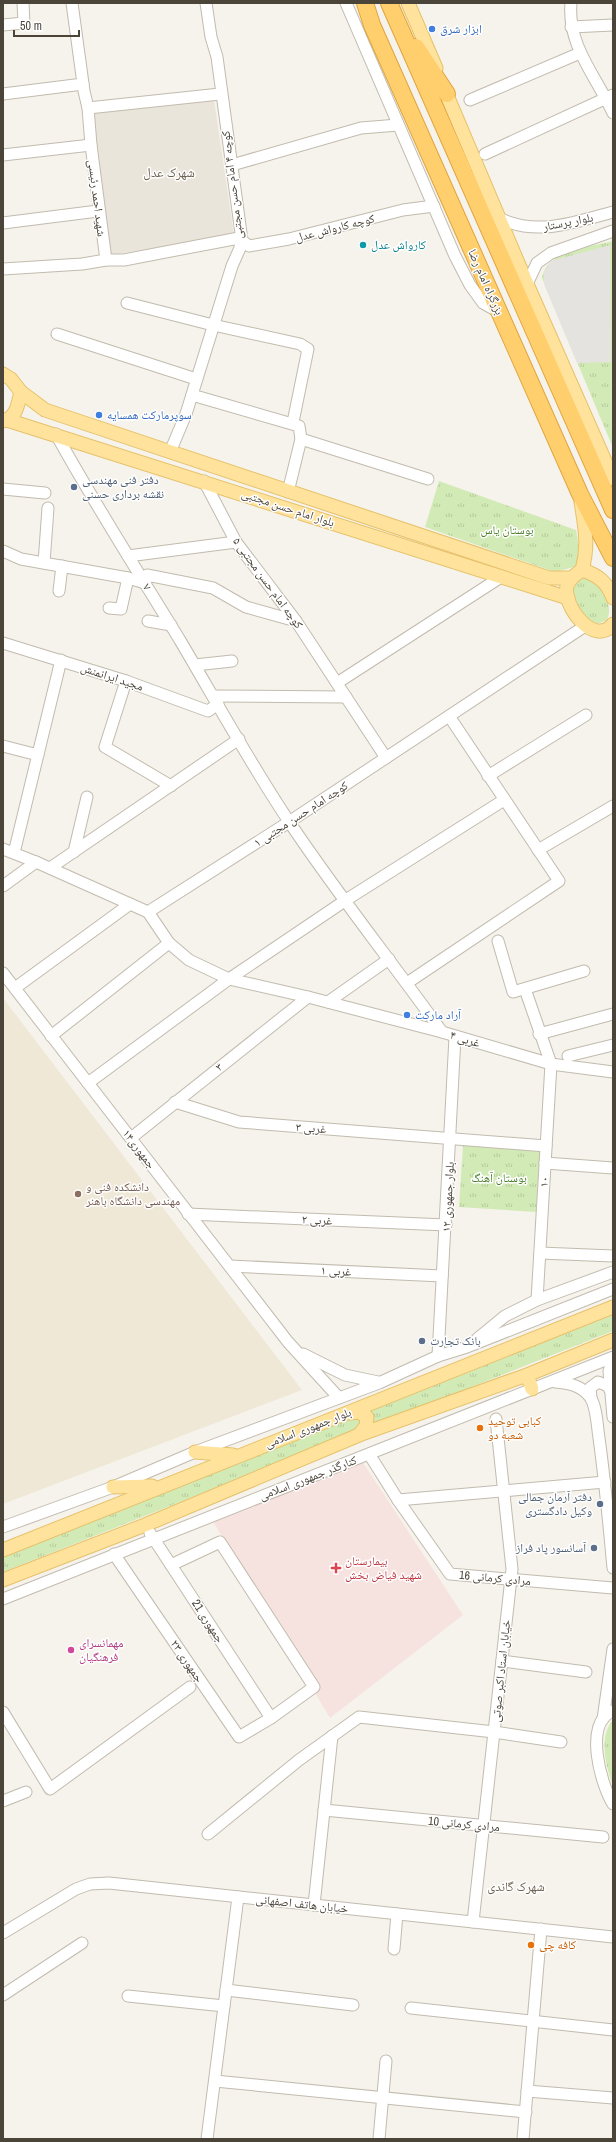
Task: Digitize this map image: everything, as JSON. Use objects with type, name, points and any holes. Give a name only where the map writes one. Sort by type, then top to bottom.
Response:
[{"type":"highway","name":"بزرگراه امام رضا","points":[[365,3],[376,33],[580,494],[613,558]]},
{"type":"highway","name":"بزرگراه امام رضا","points":[[391,8],[592,448],[613,510]]},
{"type":"highway","points":[[391,8],[447,94]]},
{"type":"main road","points":[[408,3],[500,218],[592,448],[613,479]]},
{"type":"main road","name":"بلوار امام حسن مجتبی","points":[[3,374],[11,379],[20,392],[45,410],[288,492],[547,585],[568,598]]},
{"type":"main road","points":[[5,420],[16,412],[20,392]]},
{"type":"main road","name":"بلوار امام حسن مجتبی","points":[[5,420],[56,434],[501,577],[547,585],[576,574]]},
{"type":"main road","points":[[580,494],[587,539],[587,551],[576,574],[566,587],[568,598],[574,611],[589,629],[598,631],[610,628]]},
{"type":"main road","points":[[576,574],[594,574],[602,579],[613,598]]},
{"type":"main road","name":"بلوار جمهوری اسلامی","points":[[3,1550],[160,1486],[349,1413],[613,1307]]},
{"type":"main road","name":"بلوار جمهوری اسلامی","points":[[3,1580],[145,1524],[359,1435],[527,1375],[613,1340]]},
{"type":"main road","points":[[527,1375],[532,1389]]},
{"type":"main road","points":[[349,1413],[358,1412],[367,1417],[366,1426],[359,1435]]},
{"type":"main road","points":[[195,1452],[237,1456]]},
{"type":"main road","points":[[113,1487],[160,1486]]},
{"type":"street","points":[[3,25],[24,23],[23,3]]},
{"type":"street","name":"شهید احمد رئیسی","points":[[72,3],[83,84],[88,108],[90,145],[106,260]]},
{"type":"street","name":"کوچه ۴ امام حسن مجتبی","points":[[170,452],[192,395],[213,325],[240,248],[240,233],[232,165],[220,94],[216,57],[211,37],[206,3]]},
{"type":"street","points":[[346,3],[455,256],[470,285],[483,302],[499,312]]},
{"type":"street","points":[[571,3],[571,27],[580,53],[610,97],[613,113]]},
{"type":"street","points":[[571,27],[613,25]]},
{"type":"street","points":[[470,100],[580,53]]},
{"type":"street","points":[[3,94],[83,84]]},
{"type":"street","points":[[88,108],[220,94]]},
{"type":"street","points":[[485,154],[610,97]]},
{"type":"street","points":[[232,165],[361,128],[398,125]]},
{"type":"street","points":[[3,155],[90,145]]},
{"type":"street","name":"کوچه کارواش عدل","points":[[239,238],[248,246],[289,239],[343,224],[403,210],[434,206]]},
{"type":"street","points":[[400,218],[416,214],[418,208]]},
{"type":"street","points":[[3,223],[98,211]]},
{"type":"street","name":"بلوار پرستار","points":[[500,218],[513,225],[531,228],[551,228],[613,212]]},
{"type":"street","points":[[589,218],[594,236]]},
{"type":"street","name":"بلوار پرستار","points":[[527,284],[537,263],[551,253],[594,236],[613,231]]},
{"type":"street","points":[[3,269],[82,264],[106,260],[124,260],[239,238]]},
{"type":"street","points":[[127,303],[213,325],[300,344],[308,350],[293,422]]},
{"type":"street","points":[[57,334],[196,379]]},
{"type":"street","points":[[192,395],[293,422],[299,426],[301,439],[288,492]]},
{"type":"street","name":"۷","points":[[56,434],[94,502],[171,625],[289,822],[344,901],[407,983],[442,1032]]},
{"type":"street","points":[[301,439],[428,479]]},
{"type":"street","name":"کوچه امام حسن مجتبی ۵","points":[[204,481],[236,542],[296,621],[386,758]]},
{"type":"street","points":[[3,489],[45,493]]},
{"type":"street","points":[[44,563],[48,508]]},
{"type":"street","points":[[128,556],[236,542]]},
{"type":"street","points":[[3,551],[20,559],[128,578],[145,583],[147,575],[213,588],[246,606],[296,621]]},
{"type":"street","points":[[59,591],[62,566]]},
{"type":"street","points":[[337,683],[501,577]]},
{"type":"street","points":[[109,608],[121,609],[128,578]]},
{"type":"street","points":[[148,621],[171,625]]},
{"type":"street","name":"کوچه امام حسن مجتبی ۱","points":[[148,912],[289,822],[585,626]]},
{"type":"street","name":"مجید ایرانمنش","points":[[3,643],[126,681],[208,711],[216,700]]},
{"type":"street","points":[[14,853],[61,660]]},
{"type":"street","points":[[195,665],[232,661]]},
{"type":"street","points":[[126,681],[105,747],[171,786]]},
{"type":"street","points":[[216,700],[346,697]]},
{"type":"street","points":[[488,776],[586,715]]},
{"type":"street","points":[[407,983],[559,881],[449,716]]},
{"type":"street","points":[[50,868],[239,739]]},
{"type":"street","points":[[3,746],[38,755]]},
{"type":"street","points":[[74,852],[87,797]]},
{"type":"street","points":[[88,1082],[229,979],[344,901],[504,800]]},
{"type":"street","points":[[538,850],[613,806]]},
{"type":"street","points":[[3,849],[50,868],[148,912]]},
{"type":"street","points":[[3,886],[36,862]]},
{"type":"street","points":[[15,988],[130,904]]},
{"type":"street","name":"۴ غربی","points":[[148,912],[169,942],[189,960],[229,979],[328,1002],[442,1032],[552,1064],[613,1072]]},
{"type":"street","points":[[498,941],[513,992],[584,972]]},
{"type":"street","points":[[51,1036],[169,942]]},
{"type":"street","points":[[328,1002],[389,959]]},
{"type":"street","name":"جمهوری۱۴","points":[[3,973],[288,1342],[338,1398]]},
{"type":"street","points":[[525,989],[539,1034],[552,1064]]},
{"type":"street","name":"۳","points":[[131,1138],[308,997]]},
{"type":"street","points":[[539,1034],[613,1014]]},
{"type":"street","name":"بلوار جمهوری ۱۲","points":[[438,1356],[451,1138],[455,1037]]},
{"type":"street","points":[[568,1056],[613,1045]]},
{"type":"street","name":"۱۰","points":[[537,1300],[552,1064]]},
{"type":"street","name":"۳ غربی","points":[[175,1102],[239,1122],[546,1146]]},
{"type":"street","points":[[545,1164],[613,1168]]},
{"type":"street","name":"۲ غربی","points":[[188,1214],[446,1225]]},
{"type":"street","points":[[540,1253],[613,1256]]},
{"type":"street","name":"۱ غربی","points":[[230,1266],[442,1276]]},
{"type":"street","points":[[467,1347],[505,1316],[537,1300],[613,1272]]},
{"type":"street","points":[[3,1527],[113,1487],[195,1452],[338,1398],[438,1356],[467,1347],[613,1289]]},
{"type":"street","points":[[288,1342],[305,1356],[331,1369],[359,1380],[379,1382]]},
{"type":"street","points":[[613,1359],[609,1371],[613,1417]]},
{"type":"street","name":"کنارگذر جمهوری اسلامی","points":[[3,1599],[532,1389],[613,1359]]},
{"type":"street","points":[[552,1382],[568,1383],[583,1389],[591,1398]]},
{"type":"street","points":[[610,1390],[608,1386],[598,1382],[590,1388],[595,1411],[605,1482],[613,1568]]},
{"type":"street","name":"خیابان استاد اکبر صوتی","points":[[473,1922],[512,1569],[496,1419]]},
{"type":"street","name":"مرادی کرمانی 16","points":[[369,1454],[398,1500],[450,1574],[613,1588]]},
{"type":"street","points":[[398,1500],[605,1482]]},
{"type":"street","name":"جمهوری 21","points":[[145,1524],[271,1718]]},
{"type":"street","points":[[171,1565],[220,1542],[314,1687],[271,1718]]},
{"type":"street","name":"۲۳ جمهوری","points":[[114,1554],[239,1737],[271,1718]]},
{"type":"street","points":[[613,1649],[610,1684],[603,1719],[597,1735],[599,1762],[604,1785],[613,1804]]},
{"type":"street","points":[[502,1661],[586,1672]]},
{"type":"street","points":[[3,1712],[50,1789],[190,1687]]},
{"type":"street","points":[[603,1719],[613,1711]]},
{"type":"street","points":[[208,1834],[358,1717],[494,1732],[561,1742]]},
{"type":"street","points":[[314,1905],[332,1736]]},
{"type":"street","points":[[3,1801],[26,1792]]},
{"type":"street","name":"مرادی کرمانی 10","points":[[324,1810],[604,1837]]},
{"type":"street","name":"خیابان هاتف اصفهانی","points":[[3,1933],[76,1889],[90,1884],[130,1885],[613,1937]]},
{"type":"street","points":[[208,2139],[238,1897]]},
{"type":"street","points":[[394,1949],[397,1914]]},
{"type":"street","points":[[523,2139],[541,1929]]},
{"type":"street","points":[[3,1995],[82,1943]]},
{"type":"street","points":[[226,1990],[353,2005]]},
{"type":"street","points":[[128,1996],[224,2006]]},
{"type":"street","points":[[411,2008],[613,2030]]},
{"type":"street","points":[[379,2139],[386,2061]]},
{"type":"street","points":[[215,2081],[526,2112]]},
{"type":"street","points":[[527,2091],[613,2098]]},
{"type":"shaded area","points":[[214,100],[234,235],[110,255],[93,111]]},
{"type":"shaded area","points":[[610,245],[611,362],[577,363],[544,284],[544,272],[551,261]]},
{"type":"shaded area","name":"دانشکده فنی و مهندسی دانشگاه باهنر","points":[[3,998],[302,1390],[3,1504]]},
{"type":"shaded area","name":"بیمارستان شهید فیاض بخش","points":[[362,1461],[463,1615],[330,1718],[212,1520]]},
{"type":"green space","points":[[613,241],[613,448],[542,278],[545,269],[552,261],[560,256],[570,251]]},
{"type":"green space","name":"بوستان یاس","points":[[439,481],[576,530],[581,557],[574,567],[555,572],[425,527]]},
{"type":"green space","points":[[583,577],[595,583],[604,594],[609,607],[607,620],[598,623],[592,622],[585,616],[576,601],[574,586],[576,582]]},
{"type":"green space","name":"بوستان آهنگ","points":[[463,1145],[540,1150],[536,1212],[459,1207]]},
{"type":"green space","points":[[613,1315],[613,1331],[3,1572],[3,1557]]},
{"type":"green space","points":[[613,1720],[613,1786],[606,1761],[605,1743],[608,1727]]},
{"type":"place","name":"ابزار شرق","points":[[432,29]]},
{"type":"place","name":"کارواش عدل","points":[[363,245]]},
{"type":"place","name":"سوپرمارکت همسایه","points":[[99,415]]},
{"type":"place","name":"دفتر فنی مهندسی نقشه برداری حسنی","points":[[74,487]]},
{"type":"place","name":"آراد مارکت","points":[[407,1015]]},
{"type":"place","name":"دانشکده فنی و مهندسی دانشگاه باهنر","points":[[78,1194]]},
{"type":"place","name":"بانک تجارت","points":[[422,1341]]},
{"type":"place","name":"کبابی توحید شعبه دو","points":[[480,1428]]},
{"type":"place","name":"دفتر آرمان جمالی وکیل دادگستری","points":[[600,1504]]},
{"type":"place","name":"آسانسور پاد فراز","points":[[594,1548]]},
{"type":"place","name":"بیمارستان شهید فیاض بخش","points":[[336,1568]]},
{"type":"place","name":"مهمانسرای فرهنگیان","points":[[71,1650]]},
{"type":"place","name":"کافه چی","points":[[531,1945]]},
{"type":"district","name":"شهرک عدل","points":[[169,172]]},
{"type":"district","name":"شهرک گاندی","points":[[516,1886]]}]
